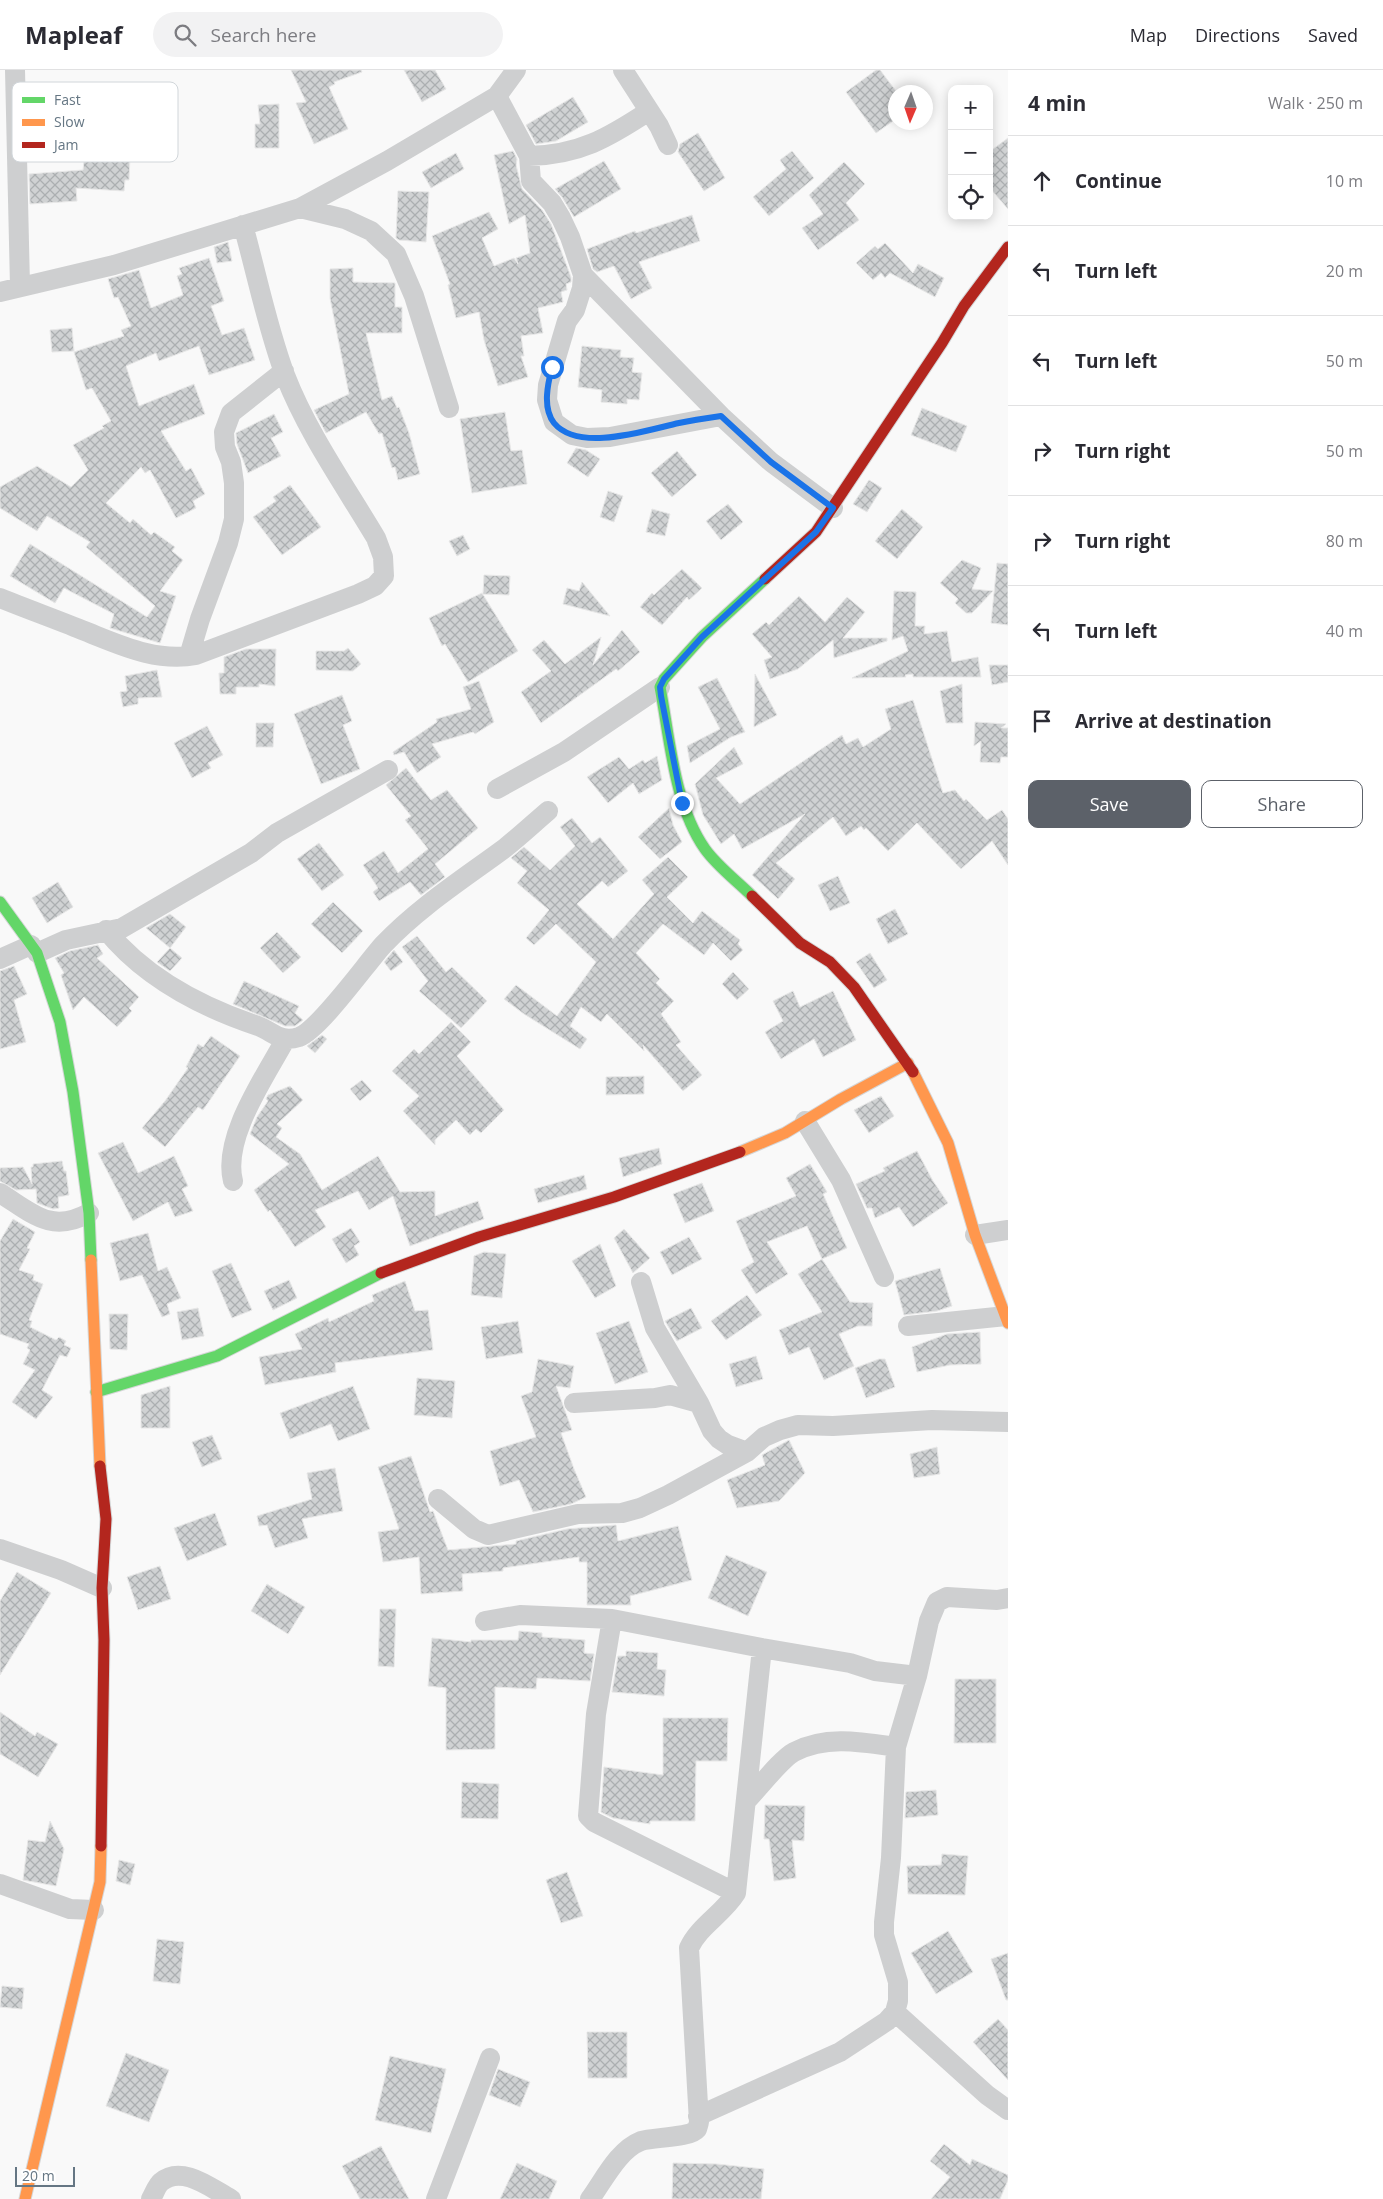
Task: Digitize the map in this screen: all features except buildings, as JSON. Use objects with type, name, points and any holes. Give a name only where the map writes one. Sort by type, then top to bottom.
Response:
[{"type":"street","points":[[0,292],[20,286],[76,276],[300,208],[387,161],[497,96],[516,70]]},
{"type":"street","points":[[623,70],[668,145]]},
{"type":"street","points":[[497,96],[529,156],[531,181],[552,203],[561,218],[570,237],[583,275],[582,288],[574,310],[567,321],[548,385],[547,400],[554,422],[572,435],[595,438],[648,431],[721,416]]},
{"type":"street","points":[[529,156],[553,156],[588,146],[620,130],[648,111]]},
{"type":"street","points":[[17,162],[20,286]]},
{"type":"street","points":[[300,208],[345,218],[371,231],[396,254],[414,296],[449,408]]},
{"type":"street","points":[[0,598],[125,647],[162,656],[189,656],[358,594],[375,586],[384,576],[383,557],[376,538],[300,408],[284,371],[275,348],[243,225]]},
{"type":"street","points":[[497,789],[564,752],[660,687],[664,679],[702,637],[816,532],[942,343],[964,306],[1008,247]]},
{"type":"street","points":[[583,275],[721,416],[771,462],[833,508]]},
{"type":"street","points":[[189,656],[228,543],[234,519],[234,482],[224,432],[231,413],[284,371]]},
{"type":"street","points":[[660,687],[682,803],[688,821],[706,851],[800,943],[830,962],[854,987],[908,1063],[948,1143],[975,1235],[1007,1319],[908,1326]]},
{"type":"street","points":[[0,960],[66,940],[122,928],[251,853],[277,833],[388,770]]},
{"type":"street","points":[[106,930],[117,944],[156,977],[188,996],[238,1021],[260,1027],[285,1040],[301,1037],[316,1025],[384,944],[415,915],[506,846],[548,811]]},
{"type":"street","points":[[0,902],[34,949],[61,1031],[73,1092],[89,1213],[98,1444],[106,1518],[102,1588],[104,1640],[100,1882],[26,2198]]},
{"type":"street","points":[[233,1181],[230,1168],[234,1146],[245,1114],[285,1040]]},
{"type":"street","points":[[96,1392],[217,1356],[381,1273],[479,1237],[614,1197],[725,1158],[785,1133],[841,1098],[866,1087],[908,1063]]},
{"type":"street","points":[[806,1121],[841,1180],[884,1277]]},
{"type":"street","points":[[0,1193],[33,1214],[51,1222],[74,1221],[89,1213]]},
{"type":"street","points":[[975,1235],[1008,1230]]},
{"type":"street","points":[[641,1282],[655,1328],[699,1404],[712,1431],[719,1439],[747,1452]]},
{"type":"street","points":[[574,1403],[654,1398],[670,1395],[699,1404]]},
{"type":"street","points":[[438,1499],[474,1529],[488,1535],[578,1514],[622,1513],[640,1508],[747,1452],[764,1437],[798,1425],[833,1426],[932,1420],[1008,1422]]},
{"type":"street","points":[[0,1549],[61,1570],[102,1588]]},
{"type":"street","points":[[698,2116],[840,2052],[887,2021],[895,2012],[898,2001],[898,1982],[884,1935],[884,1922],[891,1858],[896,1746],[917,1676],[929,1621],[938,1602],[947,1597],[997,1600],[1008,1598]]},
{"type":"street","points":[[485,1621],[520,1616],[612,1619],[850,1663],[875,1671],[917,1676]]},
{"type":"street","points":[[612,1619],[596,1714],[588,1816],[594,1822],[736,1894]]},
{"type":"street","points":[[590,2199],[630,2146],[642,2141],[691,2134],[697,2129],[698,2116],[688,1948],[699,1932],[729,1905],[736,1894],[762,1648]]},
{"type":"street","points":[[746,1802],[793,1752],[821,1743],[840,1741],[896,1746]]},
{"type":"street","points":[[0,1884],[70,1909],[94,1910]]},
{"type":"street","points":[[895,2012],[987,2095],[1008,2110]]},
{"type":"street","points":[[436,2199],[490,2058]]},
{"type":"street","points":[[151,2199],[160,2183],[170,2176],[182,2175],[231,2199]]},
{"type":"traffic: fast","points":[[752,896],[705,849],[686,812],[670,750],[660,687],[664,679],[702,637],[765,579]]},
{"type":"traffic: fast","points":[[0,902],[37,953],[60,1022],[73,1092],[89,1213],[91,1260]]},
{"type":"traffic: fast","points":[[96,1392],[217,1356],[381,1273]]},
{"type":"traffic: slow","points":[[740,1152],[785,1133],[841,1099],[908,1063]]},
{"type":"traffic: slow","points":[[913,1072],[948,1143],[975,1235],[1008,1323]]},
{"type":"traffic: slow","points":[[91,1260],[100,1466]]},
{"type":"traffic: slow","points":[[25,2199],[100,1882],[101,1846]]},
{"type":"traffic: jam","points":[[765,579],[816,532],[942,343],[964,306],[1008,247]]},
{"type":"traffic: jam","points":[[752,896],[800,943],[830,962],[854,987],[913,1072]]},
{"type":"traffic: jam","points":[[381,1273],[479,1237],[614,1197],[740,1152]]},
{"type":"traffic: jam","points":[[100,1466],[106,1519],[102,1588],[104,1640],[101,1846]]},
{"type":"route","points":[[552,367],[547,400],[554,422],[572,435],[587,438],[610,437],[721,416],[771,462],[833,508],[816,532],[702,637],[664,679],[660,687],[661,696],[682,803]]}]
